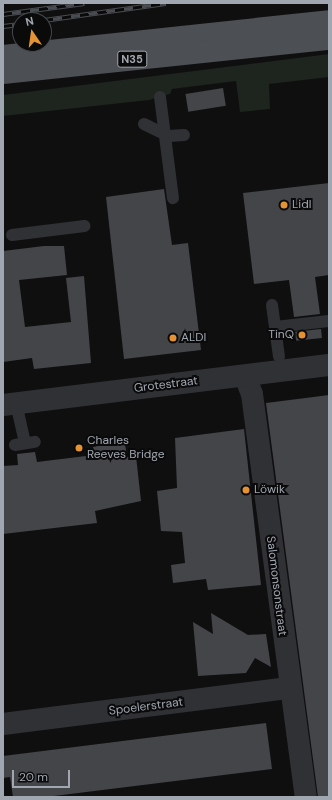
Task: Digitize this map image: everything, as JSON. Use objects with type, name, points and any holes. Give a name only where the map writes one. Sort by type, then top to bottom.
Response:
[{"type":"main road","name":"N35","points":[[3,56],[329,21]]},
{"type":"main road","name":"N35","points":[[3,73],[329,39]]},
{"type":"street","name":"Grotestraat","points":[[9,404],[245,376],[279,364],[329,365]]},
{"type":"street","name":"Salomonsonstraat","points":[[245,376],[252,394],[289,688],[306,797]]},
{"type":"street","name":"Spoelerstraat","points":[[3,724],[289,688]]},
{"type":"lane","points":[[160,97],[174,198]]},
{"type":"lane","points":[[144,124],[165,134],[184,136]]},
{"type":"lane","points":[[12,235],[84,226]]},
{"type":"lane","points":[[272,305],[279,364]]},
{"type":"lane","points":[[275,327],[329,321]]},
{"type":"lane","points":[[9,404],[25,443]]},
{"type":"shaded area","points":[[329,54],[329,77],[269,84],[270,109],[240,112],[236,81],[172,89],[170,94],[149,100],[3,116],[3,95]]},
{"type":"building","points":[[223,88],[226,106],[188,112],[185,94]]},
{"type":"building","points":[[329,183],[329,275],[315,277],[320,314],[294,317],[289,280],[254,284],[243,193]]},
{"type":"building","points":[[164,189],[172,245],[188,243],[201,350],[124,359],[106,197]]},
{"type":"building","points":[[44,246],[64,246],[67,275],[19,280],[25,327],[71,322],[66,278],[84,276],[91,363],[34,369],[32,358],[3,362],[3,251]]},
{"type":"building","points":[[321,329],[322,338],[296,341],[295,332]]},
{"type":"building","points":[[329,395],[329,797],[318,797],[266,403]]},
{"type":"building","points":[[244,429],[261,585],[208,590],[206,579],[173,583],[171,565],[185,563],[182,532],[161,531],[157,491],[177,488],[175,438]]},
{"type":"building","points":[[116,440],[116,445],[125,444],[127,457],[136,456],[141,501],[95,511],[97,523],[3,534],[3,466],[18,465],[17,454],[35,452],[37,462],[94,455],[93,447],[98,446],[98,442]]},
{"type":"building","points":[[211,613],[248,635],[266,634],[271,667],[255,658],[246,673],[198,676],[193,622],[213,634]]},
{"type":"building","points":[[266,723],[272,769],[46,797],[13,797],[10,777],[3,778],[3,756]]},
{"type":"railway","points":[[3,14],[84,3]]},
{"type":"railway","points":[[52,19],[166,3]]},
{"type":"railway","points":[[3,26],[12,25]]},
{"type":"place","name":"Lidl","points":[[284,205]]},
{"type":"place","name":"TinQ","points":[[302,335]]},
{"type":"place","name":"ALDI","points":[[173,338]]},
{"type":"place","name":"Charles Reeves Bridge","points":[[79,448]]},
{"type":"place","name":"Löwik","points":[[246,490]]}]
